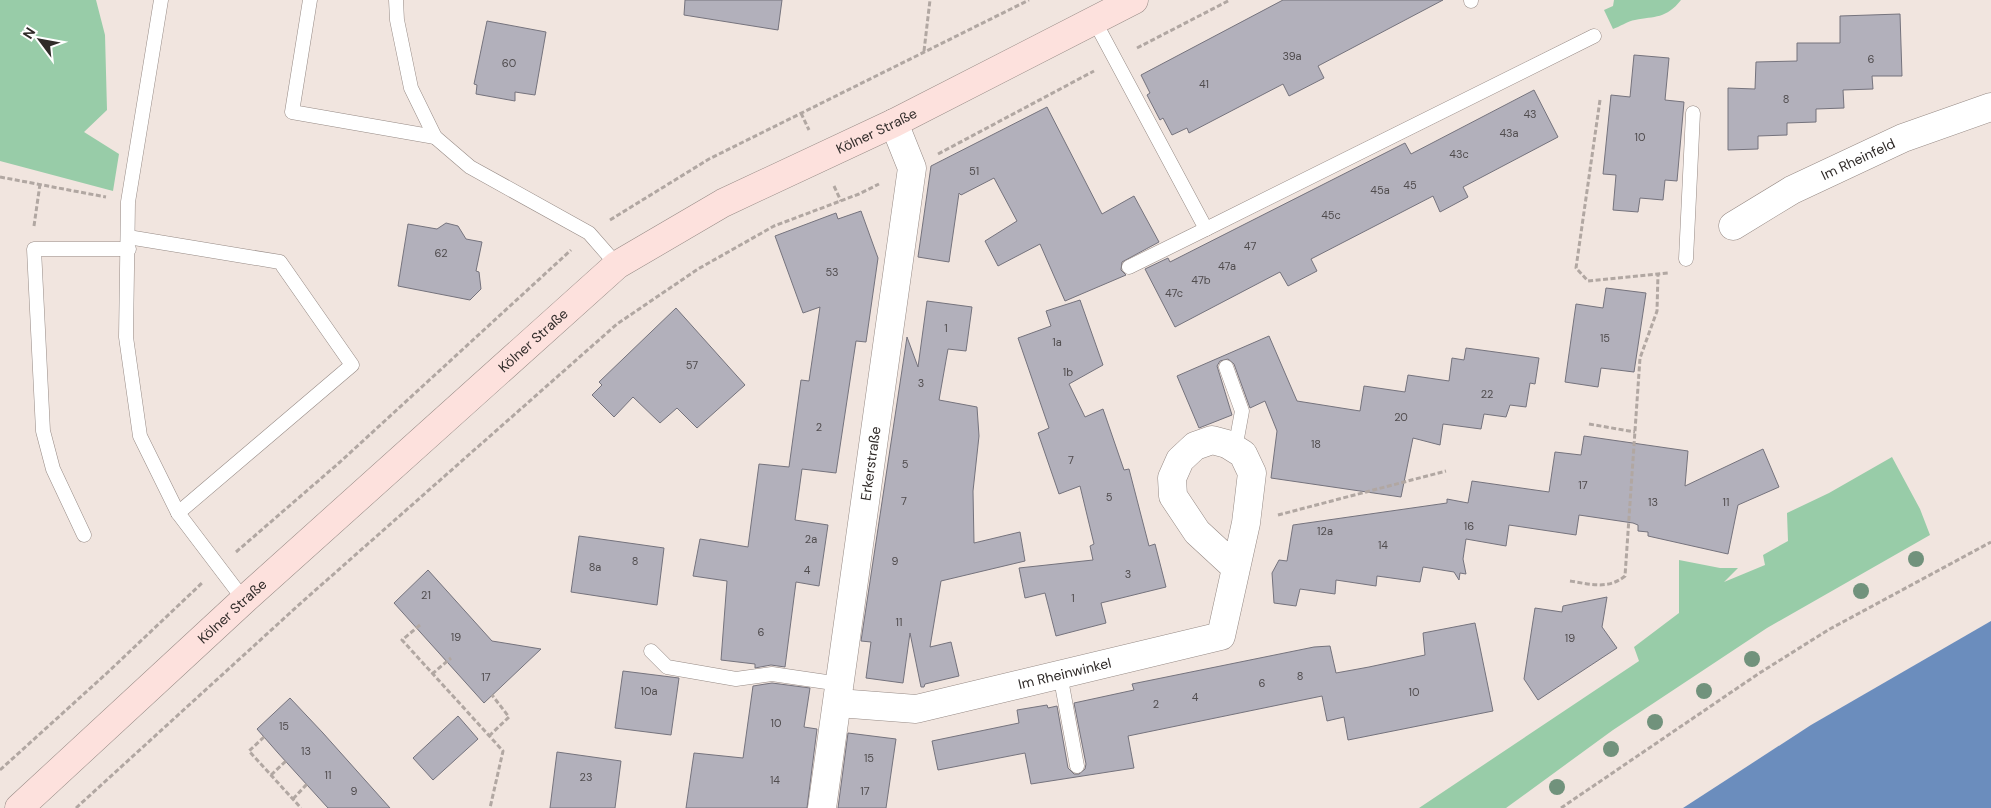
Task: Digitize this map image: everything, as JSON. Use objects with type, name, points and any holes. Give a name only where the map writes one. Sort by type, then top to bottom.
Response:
[{"type":"main road","name":"Kölner Straße","points":[[19,808],[244,600],[617,265],[723,203],[894,123],[1134,0]]},
{"type":"street","name":"Im Rheinfeld","points":[[1733,226],[1792,190],[1903,138],[1991,107]]},
{"type":"street","name":"Erkerstraße","points":[[822,808],[912,168],[894,123]]},
{"type":"street","name":"Im Rheinwinkel","points":[[839,693],[916,709],[1221,636],[1246,523],[1252,473],[1243,454],[1227,444],[1212,440],[1195,446],[1180,460],[1172,478],[1173,496],[1197,532],[1236,568]]},
{"type":"lane","points":[[161,0],[128,202],[129,243],[126,337],[140,436],[178,513],[244,600]]},
{"type":"lane","points":[[310,0],[292,112],[435,137]]},
{"type":"lane","points":[[396,0],[397,20],[411,88],[435,137],[470,167],[589,233],[617,265]]},
{"type":"lane","points":[[1094,20],[1206,229]]},
{"type":"lane","points":[[1130,267],[1594,36]]},
{"type":"lane","points":[[1686,259],[1693,113]]},
{"type":"lane","points":[[84,534],[53,469],[43,431],[34,249],[129,243],[280,262],[352,365],[178,513]]},
{"type":"lane","points":[[1226,367],[1242,411],[1235,450]]},
{"type":"lane","points":[[651,651],[667,667],[736,679],[772,674],[839,693]]},
{"type":"lane","points":[[1060,674],[1077,766]]},
{"type":"path","points":[[924,52],[930,0]]},
{"type":"path","points":[[76,808],[310,595],[617,324],[698,269],[774,226],[859,194],[912,168],[1230,0]]},
{"type":"path","points":[[1600,100],[1576,268],[1588,281],[1675,272]]},
{"type":"path","points":[[0,177],[128,202]]},
{"type":"path","points":[[34,249],[34,214],[40,184]]},
{"type":"path","points":[[1570,581],[1604,586],[1618,582],[1625,576],[1640,358],[1657,311],[1658,274]]},
{"type":"path","points":[[1589,424],[1636,432]]},
{"type":"path","points":[[1246,523],[1446,471]]},
{"type":"path","points":[[1561,808],[1758,674],[1828,630],[1991,542]]},
{"type":"path","points":[[420,625],[402,640],[503,751],[490,808]]},
{"type":"path","points":[[432,674],[451,658]]},
{"type":"path","points":[[489,736],[509,717],[492,695]]},
{"type":"path","points":[[264,737],[249,751],[301,808]]},
{"type":"path","points":[[271,775],[286,761]]},
{"type":"path","points":[[292,799],[307,784]]},
{"type":"green space","points":[[0,0],[96,0],[105,35],[107,110],[84,132],[119,154],[113,191],[0,161]]},
{"type":"green space","points":[[1614,0],[1681,0],[1665,14],[1632,21],[1613,29],[1604,10],[1613,6]]},
{"type":"green space","points":[[1892,457],[1920,509],[1930,535],[1767,628],[1613,730],[1506,808],[1419,808],[1639,661],[1634,647],[1679,613],[1679,560],[1720,568],[1738,568],[1724,582],[1765,565],[1763,555],[1788,541],[1787,513],[1829,493]]},
{"type":"water","points":[[1991,621],[1991,808],[1683,808],[1811,725]]},
{"type":"building","points":[[685,0],[782,0],[778,30],[684,15]]},
{"type":"building","points":[[1283,0],[1443,0],[1318,66],[1324,78],[1289,96],[1283,84],[1189,133],[1187,128],[1172,135],[1163,118],[1160,120],[1147,95],[1150,93],[1141,75]]},
{"type":"building","points":[[1900,14],[1902,76],[1872,76],[1873,89],[1843,90],[1844,108],[1816,109],[1816,122],[1787,123],[1787,135],[1758,136],[1758,149],[1728,150],[1728,88],[1755,89],[1756,62],[1797,61],[1797,43],[1840,43],[1840,16]]},
{"type":"building","points":[[487,21],[546,32],[535,95],[515,92],[515,101],[476,94],[477,85],[474,84]]},
{"type":"building","points":[[1634,55],[1669,58],[1665,100],[1684,102],[1677,181],[1665,180],[1663,200],[1640,198],[1638,212],[1613,210],[1616,175],[1603,174],[1611,95],[1630,97]]},
{"type":"building","points":[[1534,90],[1558,137],[1463,187],[1468,197],[1440,212],[1433,196],[1311,259],[1317,271],[1288,286],[1280,272],[1175,327],[1145,269],[1168,258],[1170,262],[1405,143],[1411,154]]},
{"type":"building","points":[[1047,107],[1102,214],[1134,196],[1159,242],[1122,262],[1121,270],[1126,275],[1065,301],[1040,244],[998,266],[985,241],[1017,221],[994,178],[961,195],[959,193],[949,262],[918,257],[931,166]]},
{"type":"building","points":[[861,211],[878,258],[866,342],[856,341],[836,473],[802,469],[795,520],[828,525],[819,586],[796,582],[785,667],[771,665],[755,668],[755,664],[721,660],[727,581],[693,576],[700,539],[748,547],[759,464],[789,467],[801,380],[809,381],[820,307],[803,313],[775,236],[836,213],[838,219]]},
{"type":"building","points":[[446,223],[458,226],[466,239],[482,242],[476,271],[479,272],[481,289],[470,300],[398,286],[408,224],[437,229]]},
{"type":"building","points":[[1606,288],[1646,293],[1634,372],[1601,368],[1598,387],[1565,382],[1576,304],[1603,308]]},
{"type":"building","points":[[1080,300],[1103,365],[1069,384],[1085,417],[1103,409],[1124,470],[1129,469],[1149,546],[1155,544],[1166,587],[1101,603],[1106,623],[1056,636],[1045,593],[1025,598],[1019,568],[1093,560],[1090,546],[1094,544],[1080,486],[1059,494],[1038,433],[1049,428],[1018,338],[1051,326],[1046,311]]},
{"type":"building","points":[[927,301],[972,307],[966,351],[948,349],[939,400],[977,407],[979,436],[973,491],[974,543],[1020,532],[1025,561],[941,581],[930,647],[951,642],[959,676],[925,684],[924,687],[921,687],[910,633],[903,683],[866,678],[871,642],[861,641],[907,337],[918,367]]},
{"type":"building","points":[[676,308],[745,385],[697,428],[677,408],[660,423],[633,397],[614,417],[592,395],[602,385],[599,382]]},
{"type":"building","points":[[1269,336],[1297,401],[1360,411],[1364,386],[1405,392],[1408,375],[1449,381],[1452,358],[1464,360],[1466,348],[1539,358],[1535,384],[1530,383],[1526,407],[1510,405],[1506,417],[1484,414],[1481,429],[1443,424],[1440,445],[1413,438],[1401,497],[1271,478],[1277,431],[1265,401],[1250,408],[1234,364],[1228,359],[1220,361],[1217,366],[1232,415],[1199,428],[1177,376]]},
{"type":"building","points":[[1584,436],[1688,451],[1685,486],[1763,449],[1779,487],[1738,505],[1728,554],[1648,536],[1648,532],[1638,531],[1638,525],[1633,523],[1579,515],[1576,535],[1509,525],[1506,546],[1466,539],[1463,559],[1466,574],[1460,573],[1459,580],[1454,572],[1423,567],[1420,582],[1377,576],[1376,586],[1336,580],[1335,594],[1300,589],[1296,606],[1274,603],[1272,573],[1279,560],[1287,561],[1293,525],[1447,503],[1447,499],[1468,503],[1472,481],[1549,492],[1555,452],[1581,455]]},
{"type":"building","points":[[579,536],[664,548],[657,605],[571,592]]},
{"type":"building","points":[[428,570],[492,641],[541,649],[484,703],[394,603]]},
{"type":"building","points":[[1607,597],[1602,627],[1617,648],[1538,700],[1524,679],[1535,608],[1562,612],[1563,606]]},
{"type":"building","points":[[1475,623],[1493,711],[1348,740],[1344,717],[1327,721],[1322,696],[1128,736],[1134,768],[1031,784],[1025,753],[938,770],[932,741],[1019,723],[1017,710],[1047,705],[1048,708],[1057,706],[1068,768],[1074,774],[1079,774],[1085,769],[1086,764],[1074,703],[1134,690],[1132,684],[1314,647],[1330,646],[1336,673],[1369,667],[1425,655],[1423,633]]},
{"type":"building","points":[[623,671],[679,678],[671,735],[615,728]]},
{"type":"building","points":[[772,683],[810,688],[804,727],[817,729],[807,808],[686,808],[694,753],[743,758],[753,686]]},
{"type":"building","points":[[290,698],[390,808],[328,808],[278,753],[257,729]]},
{"type":"building","points":[[458,716],[478,739],[433,780],[413,758]]},
{"type":"building","points":[[848,733],[896,739],[886,808],[838,808]]},
{"type":"building","points":[[557,752],[621,761],[615,808],[550,808]]}]
